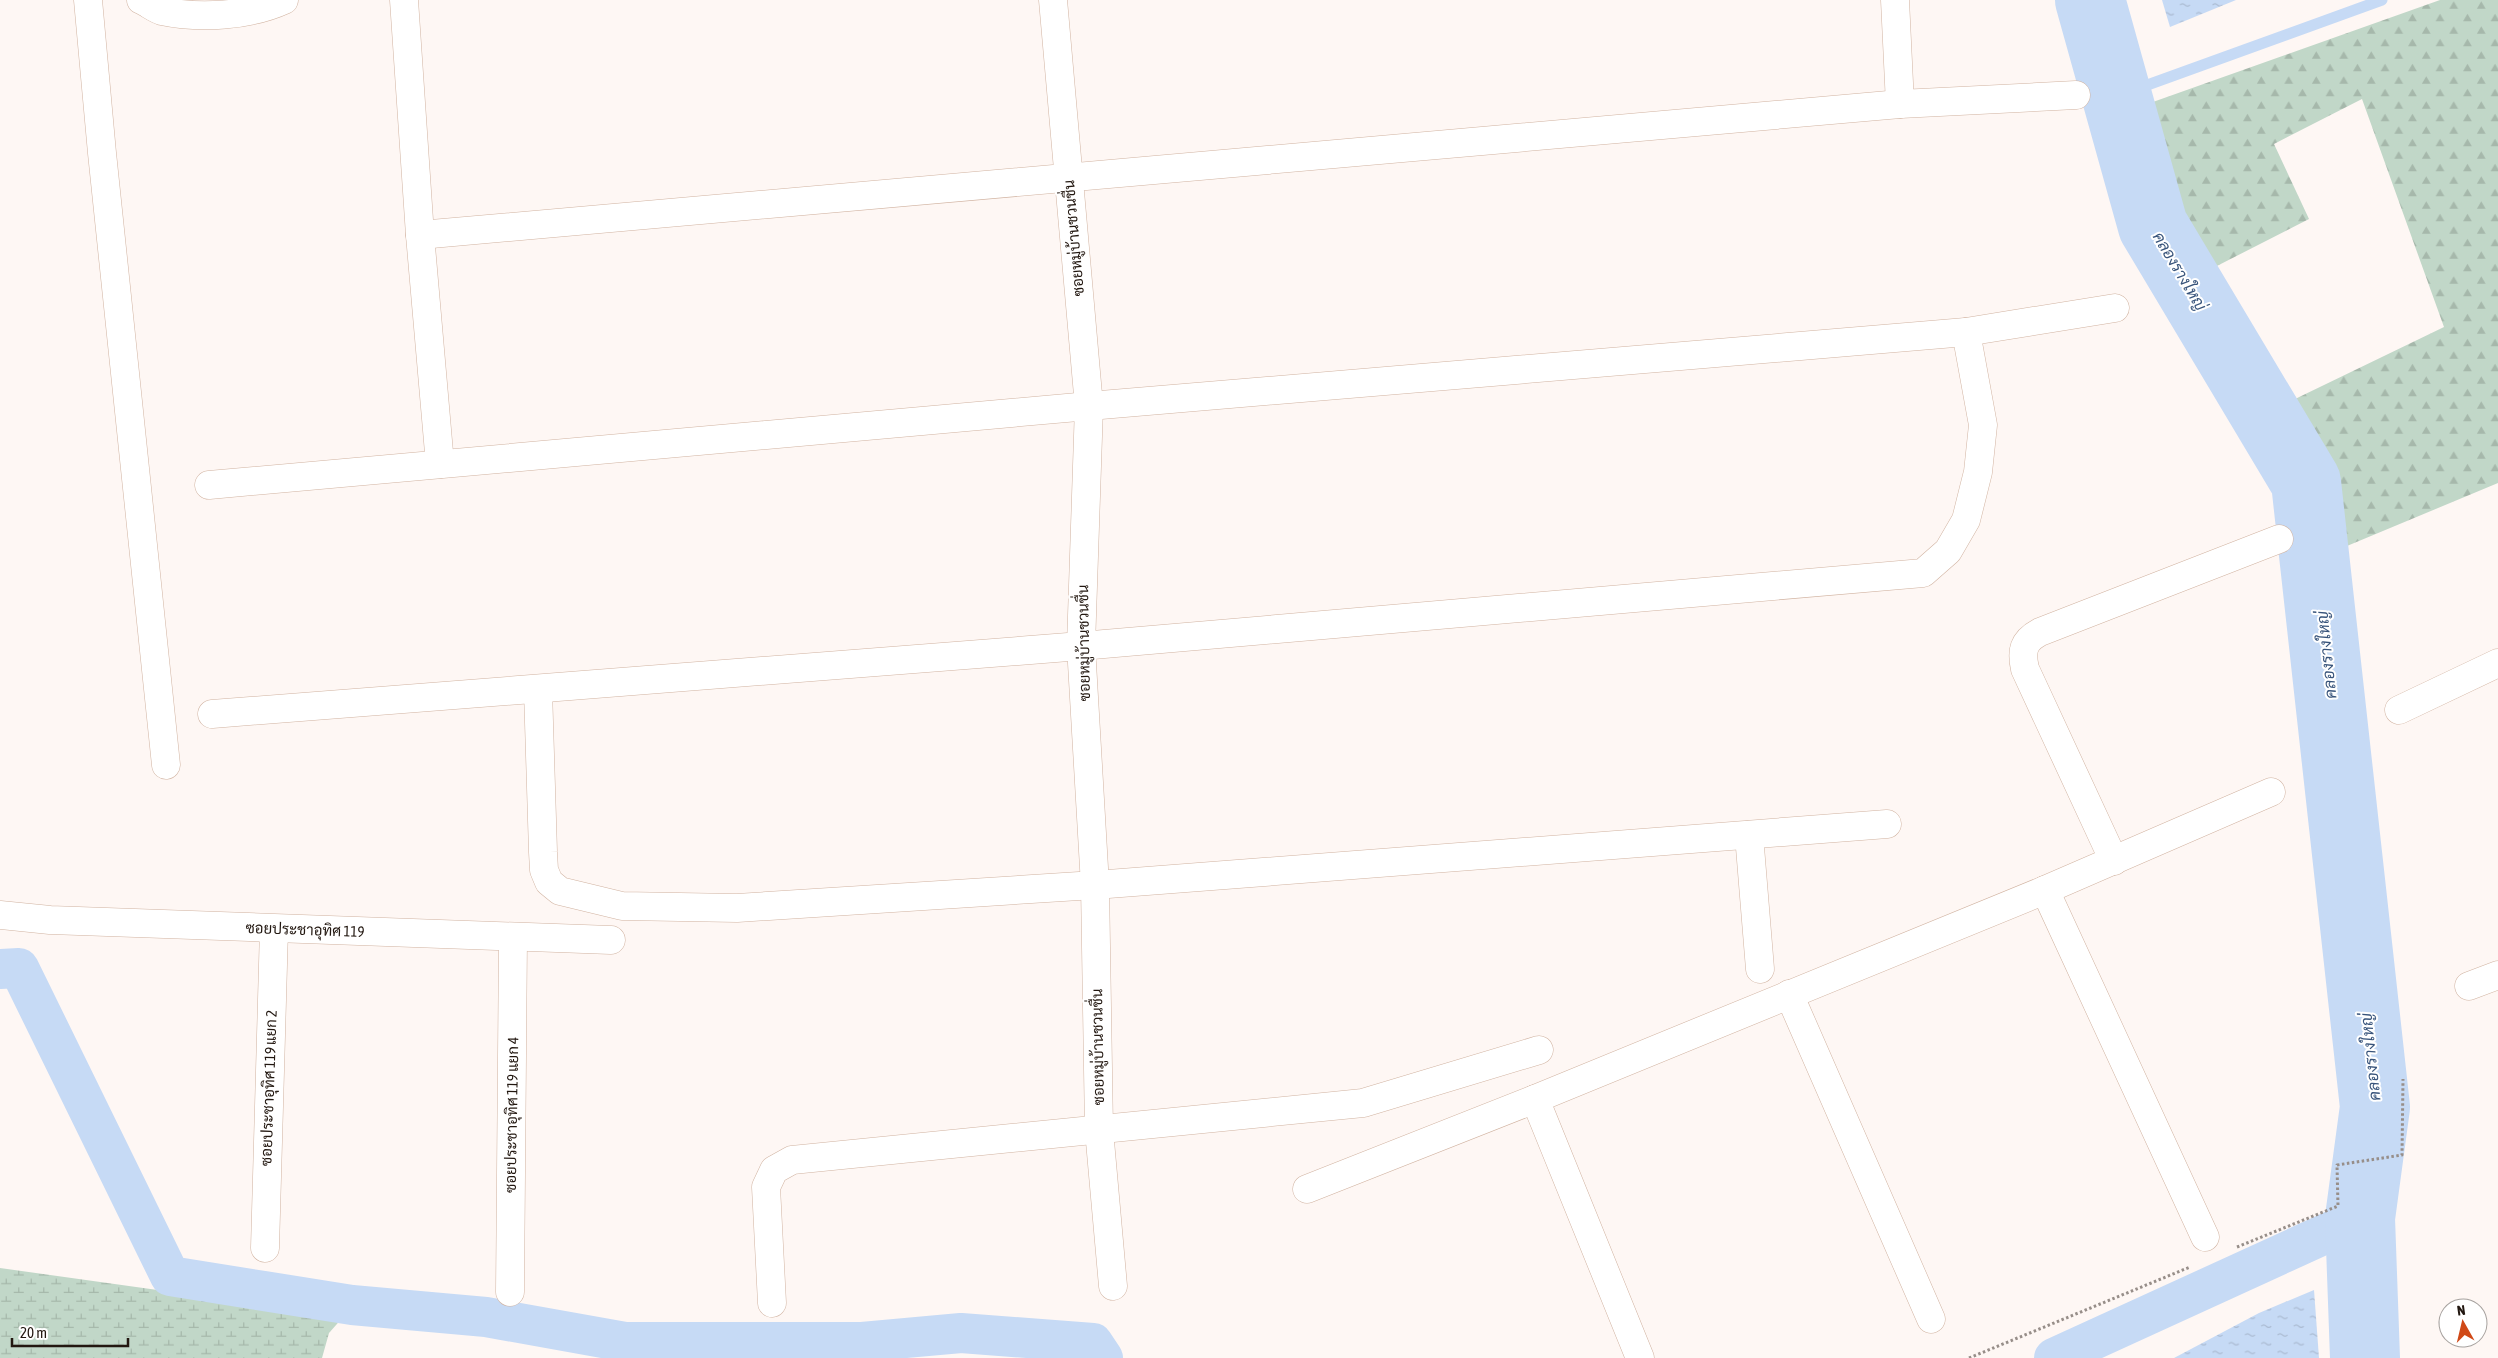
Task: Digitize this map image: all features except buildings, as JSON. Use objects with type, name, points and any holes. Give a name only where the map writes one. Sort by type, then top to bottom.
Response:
[{"type":"street","points":[[88,0],[102,154],[166,765]]},
{"type":"street","points":[[141,0],[160,10],[207,16],[267,8],[284,0]]},
{"type":"street","points":[[404,0],[420,235],[440,464]]},
{"type":"street","name":"ซอยหมู่บ้านชวนชื่น","points":[[1053,0],[1089,406],[1081,646],[1095,884],[1099,1130],[1113,1286]]},
{"type":"street","points":[[1895,0],[1900,104]]},
{"type":"street","points":[[420,235],[1069,176],[1900,104],[2076,95]]},
{"type":"street","points":[[209,485],[1089,406],[1966,332],[2115,308]]},
{"type":"street","points":[[212,714],[538,690],[1081,646],[1923,573],[1948,551],[1966,520],[1978,472],[1983,425],[1966,332]]},
{"type":"street","points":[[2114,860],[2025,670],[2022,656],[2023,646],[2030,637],[2040,632],[2279,539]]},
{"type":"street","points":[[2399,710],[2498,663]]},
{"type":"street","points":[[538,690],[544,870],[548,882],[560,891],[622,906],[737,908],[1095,884],[1887,824]]},
{"type":"street","points":[[1307,1189],[1535,1099],[2046,890],[2272,792]]},
{"type":"street","points":[[1749,835],[1760,969]]},
{"type":"street","points":[[2046,890],[2205,1237]]},
{"type":"street","name":"ซอยประชาอุทิศ 119","points":[[0,915],[50,920],[611,940]]},
{"type":"street","name":"ซอยประชาอุทิศ 119 แยก 2","points":[[264,1248],[274,928]]},
{"type":"street","name":"ซอยประชาอุทิศ 119 แยก 4","points":[[510,1292],[513,938]]},
{"type":"street","points":[[2469,986],[2498,974]]},
{"type":"street","points":[[1789,994],[1931,1319]]},
{"type":"street","points":[[772,1303],[766,1188],[774,1170],[792,1160],[1363,1103],[1539,1050]]},
{"type":"street","points":[[1535,1099],[1635,1356]]},
{"type":"green space","points":[[2440,0],[2498,0],[2498,483],[2335,551],[2293,400],[2444,327],[2362,99],[2274,144],[2309,219],[2211,269],[2159,198],[2136,108]]},
{"type":"green space","points":[[0,1268],[344,1316],[329,1333],[322,1358],[0,1358]]},
{"type":"water","points":[[2162,0],[2236,0],[2170,27]]},
{"type":"water","points":[[2314,1290],[2319,1358],[2174,1358],[2259,1313]]},
{"type":"waterway","name":"คลองรางใหญ่","points":[[2090,0],[2153,226],[2306,482],[2375,1107],[2360,1218],[2365,1358]]},
{"type":"waterway","points":[[2117,96],[2382,0]]},
{"type":"waterway","points":[[0,969],[19,968],[170,1276],[352,1305],[486,1317],[625,1342],[862,1342],[961,1333],[1093,1343],[1103,1358]]},
{"type":"waterway","points":[[2054,1358],[2360,1218]]}]
